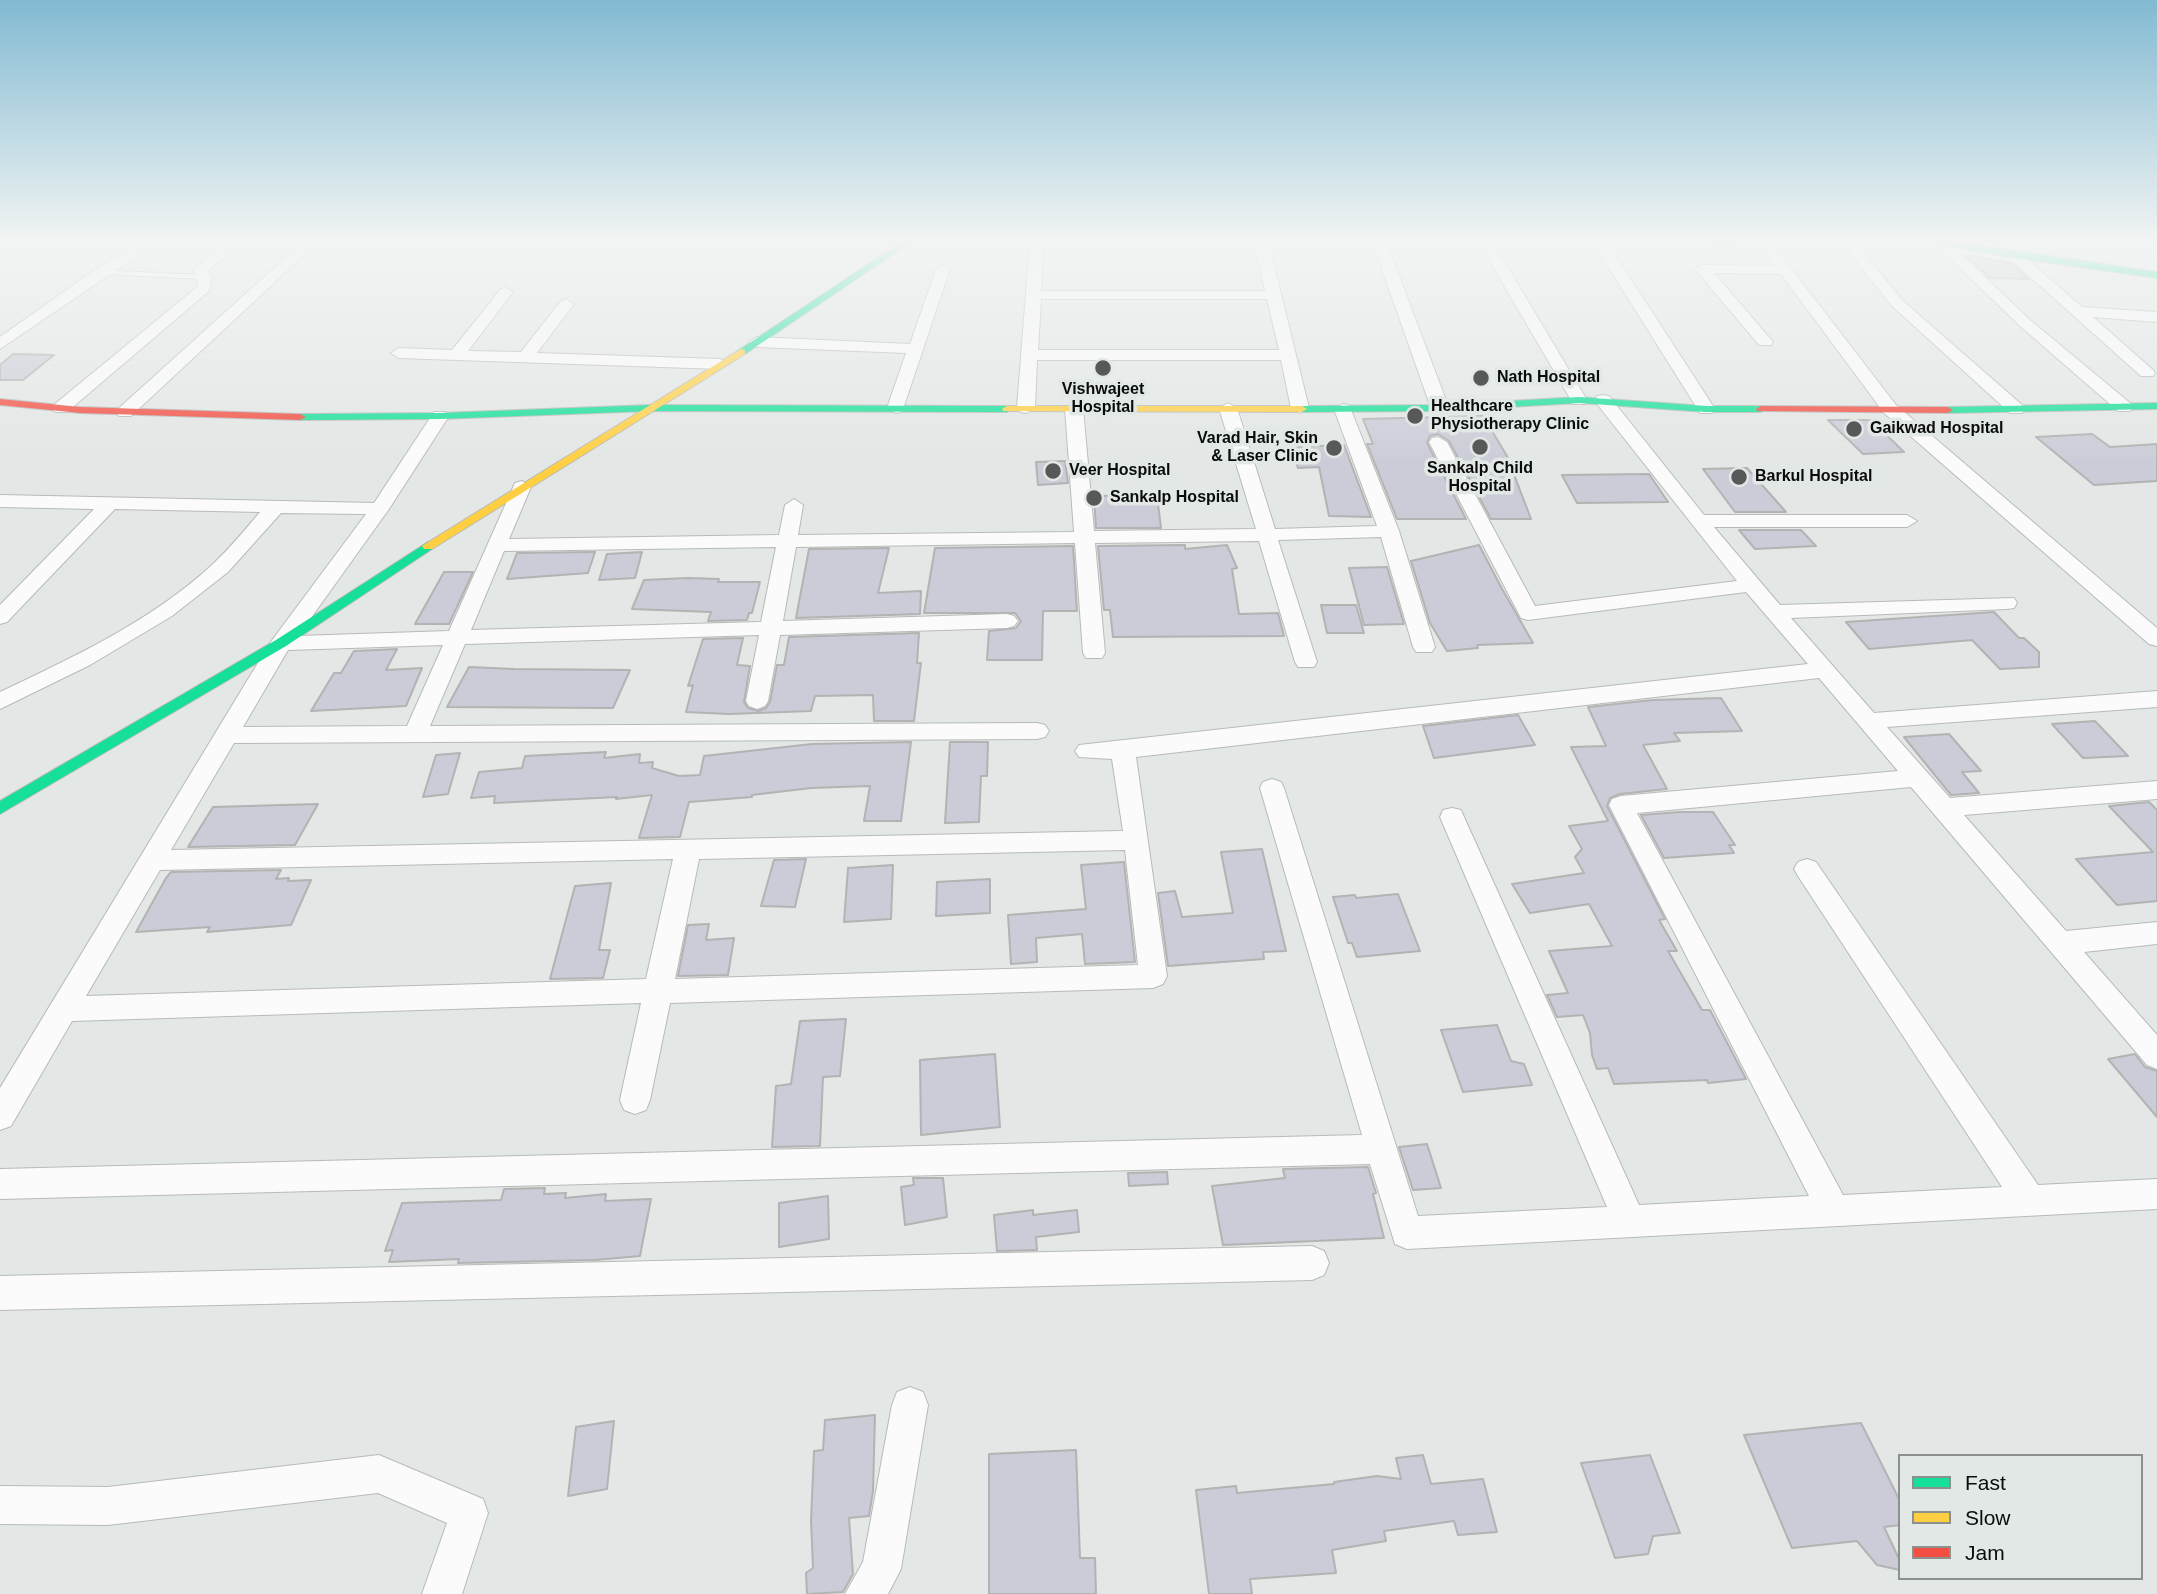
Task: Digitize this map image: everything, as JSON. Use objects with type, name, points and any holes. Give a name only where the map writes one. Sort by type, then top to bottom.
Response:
[{"type":"street","points":[[0,344],[41,315]]},
{"type":"street","points":[[61,408],[171,315]]},
{"type":"street","points":[[125,412],[231,315]]},
{"type":"street","points":[[456,355],[487,315]]},
{"type":"street","points":[[525,358],[557,315]]},
{"type":"street","points":[[0,808],[281,643],[377,578],[796,315]]},
{"type":"street","points":[[896,408],[927,315]]},
{"type":"street","points":[[1026,408],[1033,315]]},
{"type":"street","points":[[1279,315],[1300,408]]},
{"type":"street","points":[[1406,315],[1440,408]]},
{"type":"street","points":[[1529,315],[1579,400]]},
{"type":"street","points":[[1646,315],[1706,409]]},
{"type":"street","points":[[1742,315],[1765,342]]},
{"type":"street","points":[[1818,315],[1890,409],[2157,639]]},
{"type":"street","points":[[1911,315],[2016,409]]},
{"type":"street","points":[[2017,315],[2124,407]]},
{"type":"street","points":[[2079,315],[2147,373]]},
{"type":"street","points":[[2135,315],[2157,317]]},
{"type":"street","points":[[757,341],[916,349]]},
{"type":"street","points":[[399,353],[720,365]]},
{"type":"street","points":[[1030,355],[1288,355]]},
{"type":"street","points":[[0,402],[125,412],[267,417],[440,416],[650,408],[1440,408],[1579,400],[1706,409],[2154,408]]},
{"type":"street","points":[[1603,400],[1751,585],[2157,1056]]},
{"type":"street","points":[[1074,408],[1094,653]]},
{"type":"street","points":[[1228,408],[1306,662]]},
{"type":"street","points":[[1343,409],[1388,531],[1424,647]]},
{"type":"street","points":[[0,1116],[281,643],[380,509],[440,416]]},
{"type":"street","points":[[1438,442],[1528,613],[1751,585]]},
{"type":"street","points":[[415,734],[522,487]]},
{"type":"street","points":[[0,500],[380,509]]},
{"type":"street","points":[[0,617],[110,503]]},
{"type":"street","points":[[0,701],[42,681],[165,611],[213,575],[277,505]]},
{"type":"street","points":[[757,701],[794,505]]},
{"type":"street","points":[[1698,522],[1907,521]]},
{"type":"street","points":[[497,545],[1084,538],[1388,531]]},
{"type":"street","points":[[1774,612],[2007,603]]},
{"type":"street","points":[[281,643],[1007,621]]},
{"type":"street","points":[[1087,751],[1123,750],[1823,670]]},
{"type":"street","points":[[0,680],[42,681]]},
{"type":"street","points":[[1867,721],[2157,699]]},
{"type":"street","points":[[226,736],[1037,731]]},
{"type":"street","points":[[63,1009],[1153,976],[1123,750]]},
{"type":"street","points":[[1833,1209],[1621,805],[1916,778]]},
{"type":"street","points":[[1272,788],[1407,1233],[2028,1198],[2157,1194]]},
{"type":"street","points":[[1942,808],[2157,790]]},
{"type":"street","points":[[1452,817],[1629,1220]]},
{"type":"street","points":[[153,860],[1137,840]]},
{"type":"street","points":[[635,1100],[688,849]]},
{"type":"street","points":[[1807,869],[2028,1198]]},
{"type":"street","points":[[2059,943],[2157,933]]},
{"type":"street","points":[[0,1184],[1381,1149]]},
{"type":"street","points":[[0,1293],[1311,1263]]},
{"type":"street","points":[[865,1594],[881,1569],[910,1405]]},
{"type":"street","points":[[0,1505],[108,1506],[379,1474],[469,1513],[442,1594]]},
{"type":"building","points":[[13,354],[54,355],[23,380],[0,380],[0,365]]},
{"type":"building","points":[[1483,416],[1507,456],[1531,519],[1491,519],[1449,441],[1438,434],[1430,436],[1427,443],[1466,519],[1397,519],[1367,444],[1373,444],[1363,419]]},
{"type":"building","points":[[1828,420],[1871,420],[1904,452],[1863,454]]},
{"type":"building","points":[[2092,434],[2110,447],[2157,444],[2157,481],[2094,485],[2036,437]]},
{"type":"building","points":[[1344,445],[1371,517],[1329,516],[1319,467],[1298,468],[1291,447]]},
{"type":"building","points":[[1065,461],[1068,483],[1038,485],[1036,462]]},
{"type":"building","points":[[1747,468],[1786,512],[1735,512],[1703,469]]},
{"type":"building","points":[[1649,474],[1668,502],[1577,503],[1562,475]]},
{"type":"building","points":[[1157,495],[1161,528],[1096,528],[1094,496]]},
{"type":"building","points":[[1739,530],[1801,530],[1816,546],[1755,549]]},
{"type":"building","points":[[1185,545],[1185,549],[1227,545],[1237,568],[1232,569],[1239,614],[1278,613],[1284,636],[1113,637],[1110,610],[1104,610],[1098,546]]},
{"type":"building","points":[[1479,545],[1533,643],[1477,645],[1478,648],[1447,651],[1430,623],[1411,561]]},
{"type":"building","points":[[1073,546],[1077,611],[1043,611],[1042,660],[987,660],[989,631],[1016,628],[1021,621],[1015,613],[924,613],[935,548]]},
{"type":"building","points":[[889,548],[878,593],[921,591],[920,614],[796,618],[809,549]]},
{"type":"building","points":[[595,552],[588,573],[507,579],[517,553]]},
{"type":"building","points":[[642,552],[635,578],[599,580],[607,554]]},
{"type":"building","points":[[1387,567],[1404,624],[1364,625],[1349,568]]},
{"type":"building","points":[[444,572],[473,572],[449,624],[415,624]]},
{"type":"building","points":[[719,579],[718,582],[760,582],[752,613],[749,613],[747,620],[708,621],[711,612],[632,609],[644,580]]},
{"type":"building","points":[[1321,605],[1356,605],[1364,633],[1327,633]]},
{"type":"building","points":[[1994,612],[2019,638],[2024,638],[2039,652],[2039,667],[2000,669],[1972,640],[1869,649],[1846,622]]},
{"type":"building","points":[[919,633],[917,663],[921,663],[914,721],[874,721],[873,695],[815,696],[811,711],[729,714],[686,712],[693,685],[688,686],[703,639],[743,638],[737,665],[750,666],[744,702],[748,708],[758,711],[766,708],[770,702],[777,665],[784,665],[789,637]]},
{"type":"building","points":[[397,649],[386,670],[422,668],[406,706],[311,711],[334,673],[341,673],[354,651]]},
{"type":"building","points":[[469,667],[630,670],[613,708],[447,707]]},
{"type":"building","points":[[1721,698],[1742,731],[1674,733],[1680,741],[1643,745],[1667,789],[1620,794],[1610,798],[1607,806],[1665,919],[1659,920],[1677,951],[1668,951],[1702,1010],[1710,1010],[1746,1079],[1708,1083],[1707,1080],[1614,1084],[1608,1068],[1597,1069],[1592,1055],[1590,1033],[1583,1015],[1557,1017],[1547,995],[1568,993],[1549,951],[1612,946],[1589,904],[1530,913],[1512,884],[1584,873],[1575,857],[1582,849],[1569,826],[1608,821],[1571,747],[1606,746],[1588,707],[1653,700]]},
{"type":"building","points":[[1518,715],[1535,745],[1434,758],[1423,726]]},
{"type":"building","points":[[2095,721],[2128,756],[2083,758],[2052,724]]},
{"type":"building","points":[[1949,734],[1981,771],[1962,772],[1979,793],[1951,795],[1904,737]]},
{"type":"building","points":[[911,742],[901,821],[864,821],[870,786],[811,788],[752,797],[689,802],[680,837],[639,838],[652,795],[616,799],[617,797],[494,803],[495,796],[471,798],[479,772],[522,768],[525,756],[606,752],[604,758],[640,754],[639,763],[653,762],[652,768],[679,776],[700,775],[704,756],[812,744]]},
{"type":"building","points":[[950,742],[988,742],[987,776],[981,776],[979,822],[945,823]]},
{"type":"building","points":[[460,753],[448,794],[423,797],[436,755]]},
{"type":"building","points":[[2149,802],[2157,810],[2157,901],[2117,905],[2076,859],[2153,852],[2109,806]]},
{"type":"building","points":[[318,804],[295,845],[188,847],[213,807]]},
{"type":"building","points":[[1713,812],[1735,845],[1729,845],[1734,853],[1664,858],[1641,815]]},
{"type":"building","points":[[1262,849],[1286,951],[1263,952],[1264,959],[1168,966],[1158,893],[1175,891],[1182,917],[1233,913],[1221,852]]},
{"type":"building","points":[[806,859],[795,907],[761,906],[774,860]]},
{"type":"building","points":[[1124,862],[1135,962],[1085,964],[1082,934],[1036,938],[1037,962],[1011,964],[1008,915],[1086,909],[1081,865]]},
{"type":"building","points":[[893,865],[891,919],[844,922],[848,868]]},
{"type":"building","points":[[281,870],[276,879],[311,880],[291,925],[207,932],[210,927],[136,932],[171,872]]},
{"type":"building","points":[[990,879],[990,913],[936,916],[937,882]]},
{"type":"building","points":[[611,883],[599,950],[610,950],[603,978],[550,979],[575,886]]},
{"type":"building","points":[[1398,894],[1420,951],[1357,957],[1352,943],[1348,943],[1333,897]]},
{"type":"building","points":[[709,924],[706,940],[734,938],[728,975],[678,976],[688,925]]},
{"type":"building","points":[[846,1019],[840,1076],[823,1077],[820,1146],[772,1147],[776,1086],[791,1084],[800,1021]]},
{"type":"building","points":[[1497,1025],[1511,1061],[1524,1064],[1532,1085],[1463,1092],[1441,1030]]},
{"type":"building","points":[[995,1054],[1000,1127],[921,1135],[920,1060]]},
{"type":"building","points":[[2135,1054],[2145,1067],[2157,1071],[2157,1117],[2108,1059]]},
{"type":"building","points":[[1427,1144],[1441,1188],[1413,1190],[1399,1147]]},
{"type":"building","points":[[1368,1167],[1384,1238],[1223,1245],[1212,1186],[1285,1178],[1283,1169]]},
{"type":"building","points":[[1167,1172],[1168,1184],[1129,1186],[1128,1173]]},
{"type":"building","points":[[913,1178],[943,1178],[947,1217],[905,1225],[901,1187],[914,1185]]},
{"type":"building","points":[[545,1188],[544,1194],[566,1193],[565,1198],[606,1194],[605,1201],[651,1199],[640,1256],[595,1260],[458,1263],[459,1259],[389,1262],[393,1250],[385,1251],[402,1203],[501,1200],[504,1189]]},
{"type":"building","points":[[828,1196],[829,1239],[779,1247],[779,1203]]},
{"type":"building","points":[[1033,1210],[1033,1215],[1077,1210],[1079,1232],[1036,1237],[1037,1250],[997,1251],[994,1215]]},
{"type":"building","points":[[875,1415],[873,1491],[869,1516],[849,1518],[853,1574],[843,1592],[807,1594],[806,1573],[813,1568],[811,1521],[814,1451],[823,1450],[825,1420]]},
{"type":"building","points":[[614,1421],[607,1489],[568,1496],[576,1427]]},
{"type":"building","points":[[1861,1423],[1898,1497],[1898,1525],[1884,1527],[1898,1557],[1898,1570],[1877,1565],[1857,1541],[1792,1548],[1744,1435]]},
{"type":"building","points":[[1076,1450],[1080,1558],[1095,1558],[1096,1594],[989,1594],[989,1454]]},
{"type":"building","points":[[1423,1455],[1431,1484],[1483,1479],[1497,1532],[1458,1535],[1454,1521],[1384,1531],[1386,1541],[1332,1550],[1336,1573],[1250,1579],[1252,1594],[1209,1594],[1196,1490],[1236,1486],[1237,1493],[1334,1484],[1377,1476],[1401,1479],[1396,1458]]},
{"type":"building","points":[[1650,1455],[1680,1533],[1653,1536],[1648,1554],[1615,1558],[1581,1463]]},
{"type":"traffic: fast","points":[[741,352],[796,315]]},
{"type":"traffic: fast","points":[[1302,409],[1440,408],[1579,400],[1706,409],[1761,409]]},
{"type":"traffic: fast","points":[[1948,410],[2157,406]]},
{"type":"traffic: fast","points":[[300,417],[440,416],[650,408],[1007,409]]},
{"type":"traffic: fast","points":[[0,808],[281,643],[428,546]]},
{"type":"traffic: slow","points":[[428,546],[741,352]]},
{"type":"traffic: slow","points":[[1007,409],[1302,409]]},
{"type":"traffic: jam","points":[[0,402],[80,410],[300,417]]},
{"type":"traffic: jam","points":[[1761,409],[1948,410]]},
{"type":"place","name":"Vishwajeet Hospital","points":[[1103,368]]},
{"type":"place","name":"Nath Hospital","points":[[1481,378]]},
{"type":"place","name":"Healthcare Physiotherapy Clinic","points":[[1415,416]]},
{"type":"place","name":"Gaikwad Hospital","points":[[1854,429]]},
{"type":"place","name":"Sankalp Child Hospital","points":[[1480,447]]},
{"type":"place","name":"Varad Hair, Skin & Laser Clinic","points":[[1334,448]]},
{"type":"place","name":"Veer Hospital","points":[[1053,471]]},
{"type":"place","name":"Barkul Hospital","points":[[1739,477]]},
{"type":"place","name":"Sankalp Hospital","points":[[1094,498]]}]
